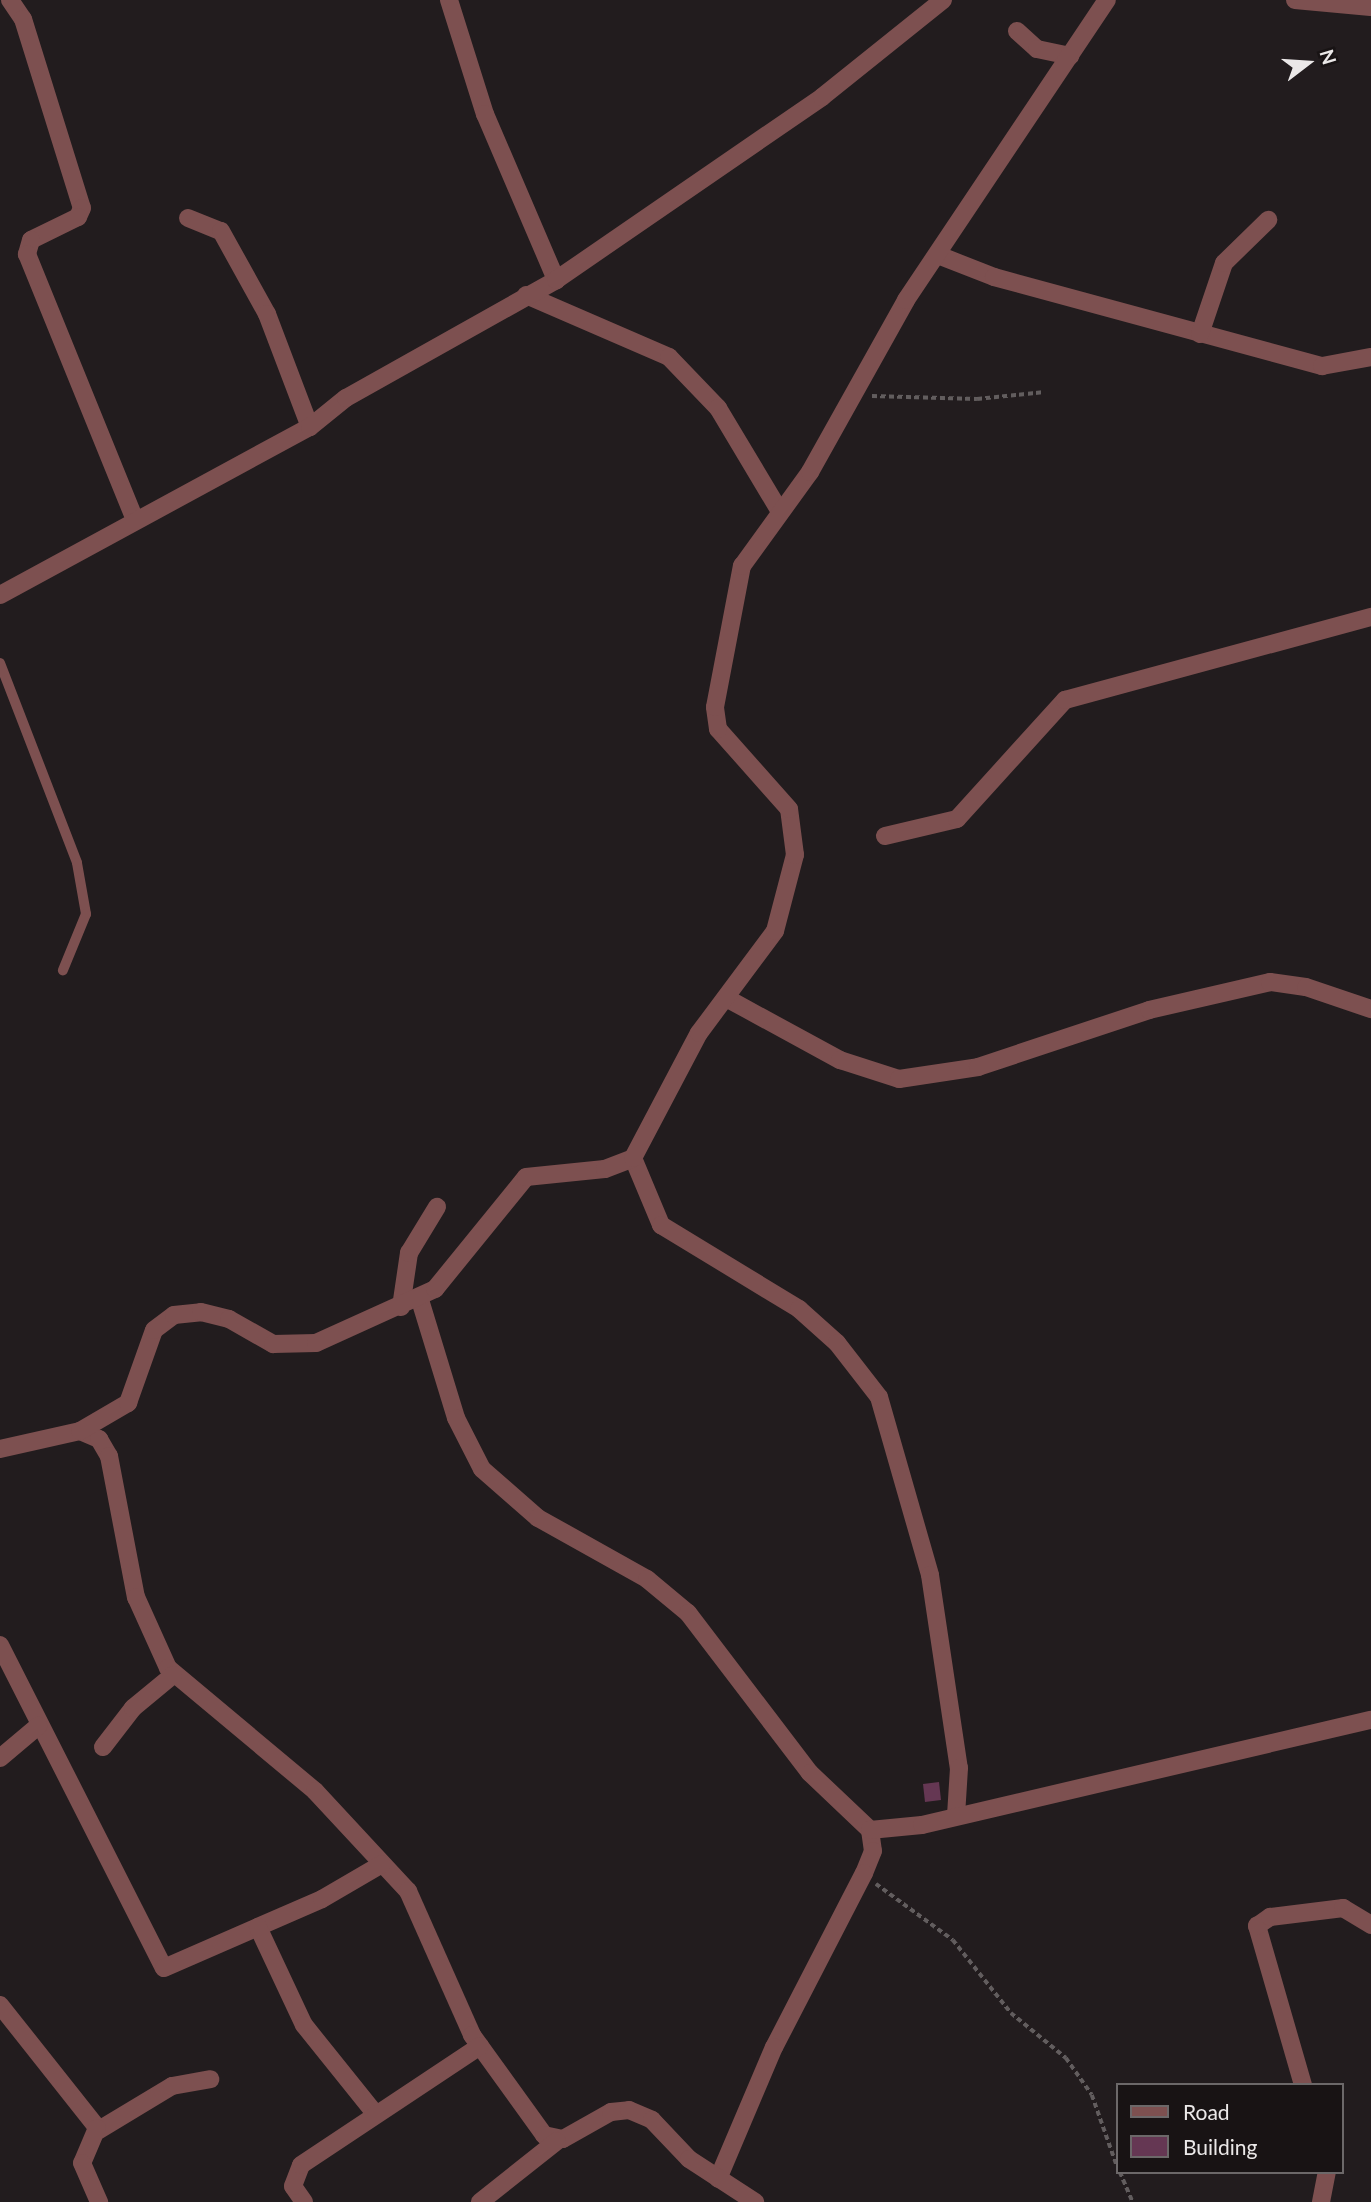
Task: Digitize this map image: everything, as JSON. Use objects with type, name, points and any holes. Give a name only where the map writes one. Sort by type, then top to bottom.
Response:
[{"type":"street","points":[[10,0],[23,19],[82,208],[78,217],[31,240],[27,254],[135,520]]},
{"type":"street","points":[[449,0],[485,114],[556,280]]},
{"type":"street","points":[[0,595],[79,558],[135,520],[310,428],[346,398],[556,280],[801,113],[943,0]]},
{"type":"street","points":[[0,1449],[80,1431],[128,1403],[154,1329],[174,1315],[201,1312],[273,1344],[327,1339],[420,1300],[526,1177],[605,1169],[633,1158],[677,1069],[775,931],[795,855],[789,808],[718,729],[715,707],[743,566],[779,510],[810,472],[852,394],[938,255],[1107,0]]},
{"type":"street","points":[[1295,0],[1371,6]]},
{"type":"street","points":[[1017,31],[1037,49],[1070,55]]},
{"type":"street","points":[[188,218],[221,231],[267,314],[310,428]]},
{"type":"street","points":[[1199,334],[1224,263],[1268,220]]},
{"type":"street","points":[[938,255],[994,277],[1322,366],[1371,357]]},
{"type":"street","points":[[526,295],[669,357],[718,408],[779,510]]},
{"type":"street","points":[[885,836],[957,820],[1065,700],[1371,617]]},
{"type":"street","points":[[728,999],[840,1060],[907,1079],[978,1067],[1149,1010],[1270,982],[1306,986],[1371,1009]]},
{"type":"street","points":[[633,1158],[653,1211],[670,1233],[799,1309],[837,1343],[879,1397],[930,1575],[958,1768],[956,1816]]},
{"type":"street","points":[[401,1307],[409,1253],[437,1207]]},
{"type":"street","points":[[420,1300],[456,1418],[482,1469],[538,1518],[647,1579],[688,1614],[810,1773],[870,1830],[873,1851],[864,1873],[774,2047],[718,2179]]},
{"type":"street","points":[[80,1431],[99,1439],[109,1456],[136,1597],[173,1675],[315,1791],[416,1903],[480,2046],[503,2086],[557,2141]]},
{"type":"street","points":[[0,1645],[155,1961],[164,1968],[194,1960],[382,1864]]},
{"type":"street","points":[[103,1747],[134,1708],[173,1675]]},
{"type":"street","points":[[870,1830],[956,1816],[1371,1720]]},
{"type":"street","points":[[0,1758],[38,1726]]},
{"type":"street","points":[[1302,2083],[1257,1926],[1270,1917],[1343,1908],[1371,1924],[1371,1931]]},
{"type":"street","points":[[258,1927],[304,2025],[374,2112]]},
{"type":"street","points":[[0,2005],[97,2128]]},
{"type":"street","points":[[304,2202],[293,2186],[301,2165],[374,2112],[480,2046]]},
{"type":"street","points":[[99,2202],[82,2163],[97,2128],[172,2086],[210,2078]]},
{"type":"street","points":[[480,2202],[557,2141],[611,2112],[629,2110],[652,2120],[718,2179],[755,2202]]},
{"type":"street","points":[[1321,2202],[1327,2174]]},
{"type":"lane","points":[[0,663],[77,863],[86,914],[63,970]]},
{"type":"path","points":[[852,394],[964,400],[1045,392]]},
{"type":"path","points":[[864,1873],[953,1940],[1011,2013],[1066,2058],[1092,2095],[1116,2163]]},
{"type":"path","points":[[1121,2174],[1133,2202]]},
{"type":"building","points":[[939,1782],[941,1800],[925,1802],[923,1784]]}]
